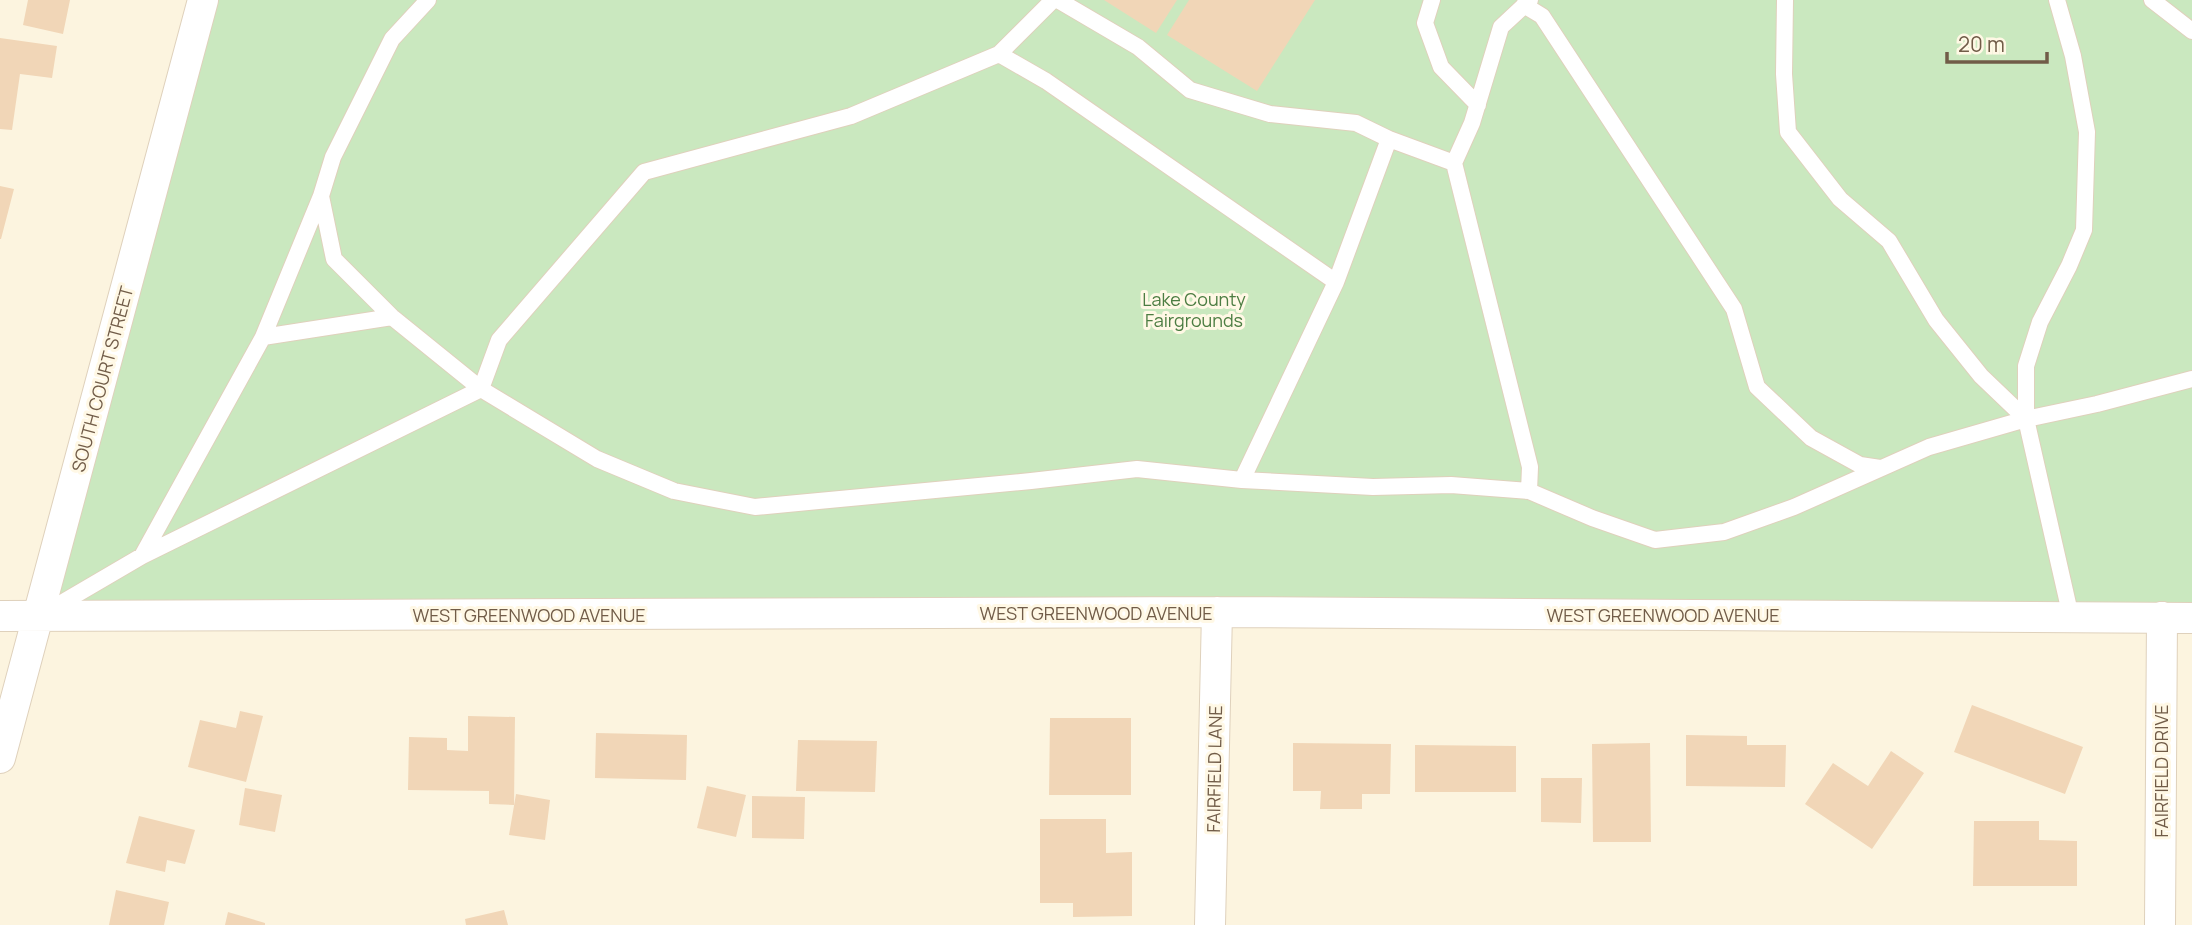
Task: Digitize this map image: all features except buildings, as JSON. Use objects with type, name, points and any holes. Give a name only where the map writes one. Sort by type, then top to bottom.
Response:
[{"type":"street","name":"SOUTH COURT STREET","points":[[0,758],[202,0]]},
{"type":"street","name":"WEST GREENWOOD AVENUE","points":[[0,616],[1217,612],[2192,618]]},
{"type":"street","name":"FAIRFIELD LANE","points":[[1210,925],[1217,612]]},
{"type":"street","name":"FAIRFIELD DRIVE","points":[[2160,925],[2162,617]]},
{"type":"lane","points":[[142,556],[263,337],[321,196],[332,157],[391,39],[428,0]]},
{"type":"lane","points":[[39,616],[142,556],[481,389],[499,340],[645,172],[851,116],[999,54],[1056,0],[1138,47],[1190,90],[1270,114],[1356,123],[1389,139],[1454,163]]},
{"type":"lane","points":[[1432,0],[1425,23],[1441,67],[1478,105]]},
{"type":"lane","points":[[1785,0],[1784,74],[1788,132],[1840,199],[1889,241],[1936,320],[1981,376],[2026,419]]},
{"type":"lane","points":[[2057,0],[2073,56],[2087,132],[2084,230],[2036,333],[2026,366],[2026,419],[2071,617]]},
{"type":"lane","points":[[2152,0],[2192,30]]},
{"type":"lane","points":[[1529,491],[1530,467],[1454,163],[1472,123],[1501,27],[1527,3],[1542,16],[1734,309],[1757,387],[1811,438],[1860,465],[1881,468]]},
{"type":"lane","points":[[999,54],[1046,81],[1336,282]]},
{"type":"lane","points":[[1242,480],[1336,282],[1389,139]]},
{"type":"lane","points":[[321,196],[334,259],[391,317],[481,389],[597,458],[623,470],[674,491],[755,507],[1031,481],[1137,468],[1242,480],[1373,487],[1451,485],[1529,491],[1592,519],[1655,540],[1724,532],[1794,507],[1929,447],[2026,419],[2192,379]]},
{"type":"lane","points":[[263,337],[391,317]]},
{"type":"green space","name":"Lake County Fairgrounds","points":[[203,0],[2192,0],[2192,621],[39,616]]}]
